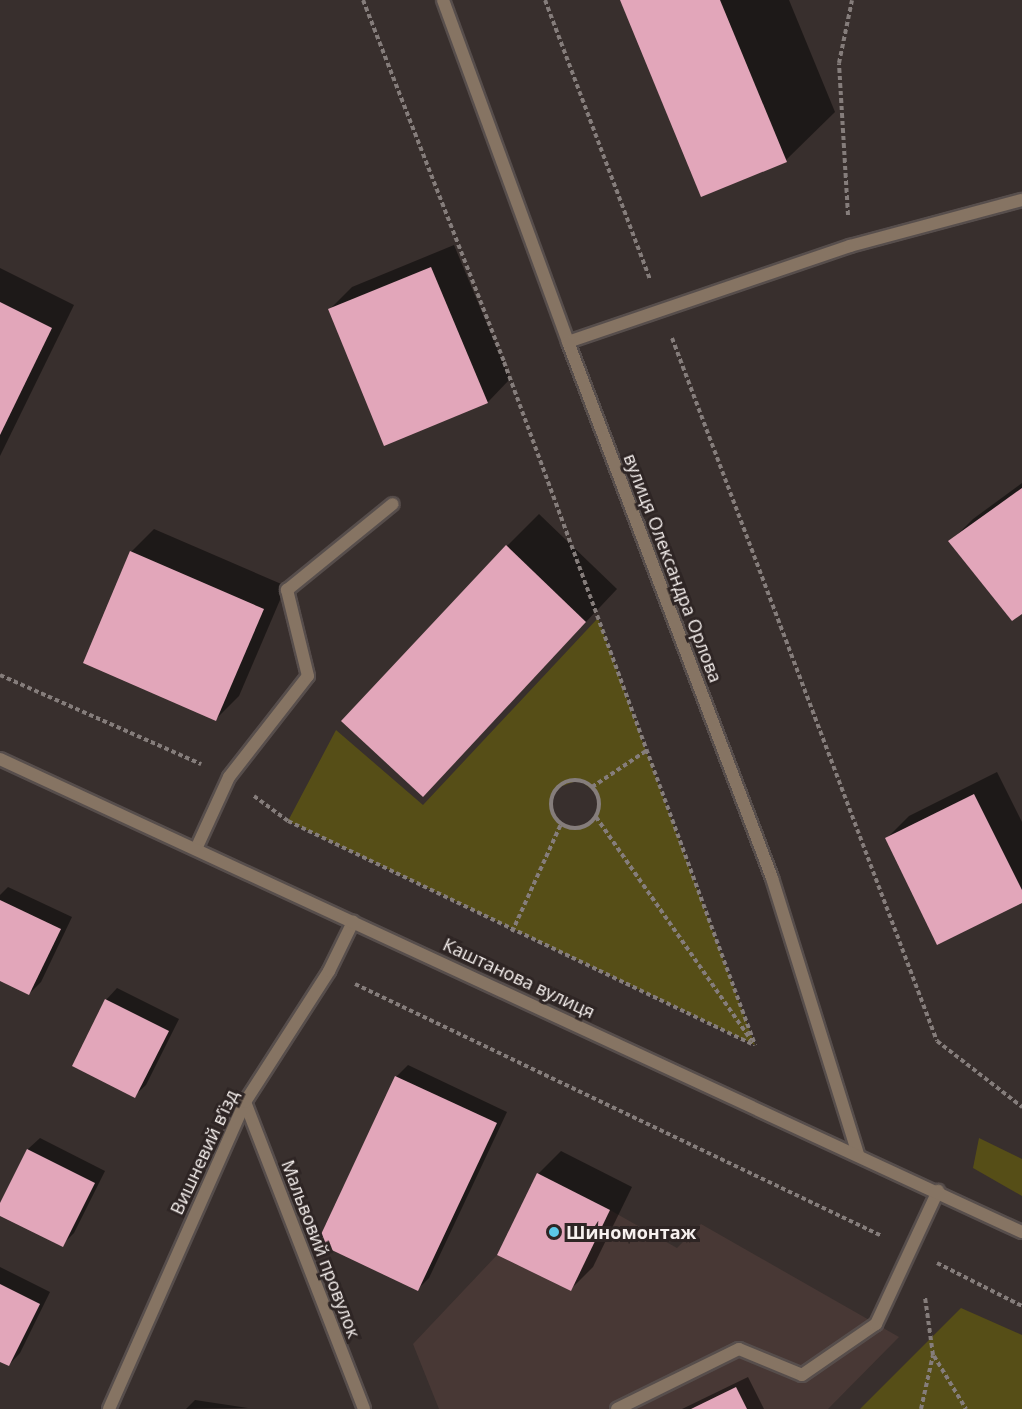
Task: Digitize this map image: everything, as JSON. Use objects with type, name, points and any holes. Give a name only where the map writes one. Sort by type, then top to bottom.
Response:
[{"type":"street","name":"вулиця Олександра Орлова","points":[[444,0],[568,342],[772,878],[858,1154]]},
{"type":"street","points":[[568,342],[661,308],[850,246],[1022,200]]},
{"type":"street","points":[[196,849],[229,777],[308,676],[287,591],[393,504]]},
{"type":"street","name":"Каштанова вулиця","points":[[0,759],[938,1191],[1022,1232]]},
{"type":"street","name":"Вишневий в’їзд","points":[[109,1409],[245,1102],[329,971],[353,922]]},
{"type":"street","name":"Мальвовий провулок","points":[[245,1102],[364,1409]]},
{"type":"street","points":[[616,1409],[740,1349],[802,1375],[876,1324],[915,1252],[938,1191]]},
{"type":"path","points":[[363,0],[504,362],[754,1045]]},
{"type":"path","points":[[545,0],[937,1041],[1022,1107]]},
{"type":"path","points":[[850,246],[839,63],[852,0]]},
{"type":"path","points":[[0,675],[229,777],[288,821],[512,932],[754,1045]]},
{"type":"path","points":[[592,787],[646,750]]},
{"type":"path","points":[[579,780],[592,787],[599,801],[596,817],[584,827],[568,828],[561,824],[550,803],[557,788],[579,780]]},
{"type":"path","points":[[596,817],[754,1045]]},
{"type":"path","points":[[512,932],[561,824]]},
{"type":"path","points":[[329,971],[915,1252],[1022,1306]]},
{"type":"path","points":[[915,1252],[933,1355],[966,1409]]},
{"type":"path","points":[[921,1409],[933,1355]]},
{"type":"shaded area","points":[[598,618],[755,1045],[288,821],[336,730],[423,805]],"holes":[[[579,780],[597,793],[599,809],[591,823],[568,828],[555,818],[551,803],[557,788]]]},
{"type":"shaded area","points":[[979,1138],[1022,1159],[1022,1196],[973,1168]]},
{"type":"shaded area","points":[[610,1210],[677,1248],[701,1224],[899,1337],[828,1409],[439,1409],[413,1344],[497,1255],[571,1291]]},
{"type":"shaded area","points":[[961,1308],[1022,1335],[1022,1409],[860,1409]]},
{"type":"building","points":[[620,0],[720,0],[787,162],[701,197]]},
{"type":"building","points":[[431,267],[488,403],[384,446],[328,309]]},
{"type":"building","points":[[0,302],[52,328],[0,435]]},
{"type":"building","points":[[1022,488],[1022,614],[1012,621],[948,541]]},
{"type":"building","points":[[506,545],[586,622],[423,797],[341,721]]},
{"type":"building","points":[[130,551],[264,609],[216,721],[83,663]]},
{"type":"building","points":[[974,794],[1022,890],[1022,903],[937,945],[885,838]]},
{"type":"building","points":[[0,900],[61,929],[29,995],[0,981]]},
{"type":"building","points":[[105,999],[169,1031],[135,1098],[72,1066]]},
{"type":"building","points":[[395,1076],[497,1123],[418,1291],[317,1243]]},
{"type":"building","points":[[27,1149],[95,1183],[63,1247],[0,1216],[0,1203]]},
{"type":"building","name":"Шиномонтаж","points":[[537,1173],[610,1210],[571,1291],[497,1255]]},
{"type":"building","points":[[0,1284],[40,1304],[9,1366],[0,1362]]},
{"type":"building","points":[[736,1387],[747,1409],[691,1409]]},
{"type":"place","name":"Шиномонтаж","points":[[554,1232]]}]
